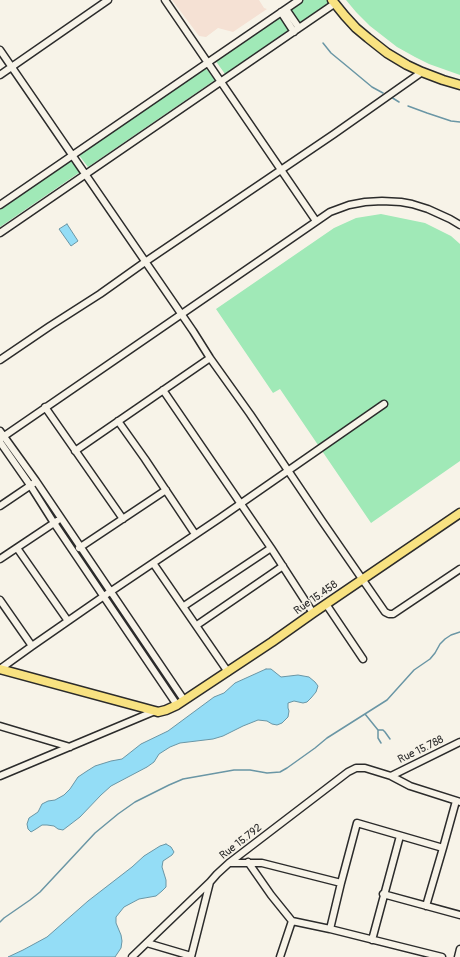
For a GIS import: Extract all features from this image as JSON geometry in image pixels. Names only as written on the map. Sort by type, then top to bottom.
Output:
[{"type":"main road","points":[[333,2],[350,22],[393,57],[422,72],[460,85]]},
{"type":"main road","name":"Rue 15.458","points":[[155,711],[161,712],[177,705],[228,672],[460,513]]},
{"type":"main road","points":[[0,669],[155,711]]},
{"type":"street","points":[[0,75],[108,0]]},
{"type":"street","points":[[165,0],[316,221]]},
{"type":"street","points":[[0,205],[299,0]]},
{"type":"street","points":[[0,233],[296,30],[333,2]]},
{"type":"street","points":[[284,10],[296,30]]},
{"type":"street","points":[[0,50],[385,612],[393,614],[460,569]]},
{"type":"street","points":[[0,360],[100,294],[422,72]]},
{"type":"street","points":[[184,700],[61,518],[33,483],[1,437],[330,212],[349,205],[365,202],[401,202],[420,206],[440,214],[460,225]]},
{"type":"street","points":[[75,451],[210,358]]},
{"type":"street","points":[[163,390],[272,548],[313,613]]},
{"type":"street","points":[[0,669],[384,404]]},
{"type":"street","points":[[45,407],[122,520]]},
{"type":"street","points":[[118,421],[195,534]]},
{"type":"street","points":[[0,506],[33,483]]},
{"type":"street","points":[[33,483],[54,522],[177,705]]},
{"type":"street","points":[[74,551],[166,490]]},
{"type":"street","points":[[0,559],[61,518]]},
{"type":"street","points":[[17,548],[68,621]]},
{"type":"street","points":[[184,606],[272,548]]},
{"type":"street","points":[[153,563],[228,672]]},
{"type":"street","points":[[196,625],[283,566]]},
{"type":"street","points":[[0,600],[32,646]]},
{"type":"street","points":[[326,604],[363,659]]},
{"type":"street","points":[[0,613],[6,609]]},
{"type":"street","points":[[0,776],[155,711]]},
{"type":"street","points":[[0,726],[70,747]]},
{"type":"street","name":"Rue 15.788","points":[[391,776],[460,742]]},
{"type":"street","points":[[451,747],[460,749]]},
{"type":"street","name":"Rue 15.792","points":[[191,956],[210,882],[229,863],[348,772],[356,768],[365,768],[391,776]]},
{"type":"street","points":[[391,776],[410,786],[458,802],[426,906]]},
{"type":"street","points":[[330,929],[357,823],[443,848]]},
{"type":"street","points":[[372,940],[383,894],[400,836]]},
{"type":"street","points":[[248,862],[271,895],[292,921],[442,957]]},
{"type":"street","points":[[229,863],[248,862],[269,864],[341,883]]},
{"type":"street","points":[[132,957],[210,882]]},
{"type":"street","points":[[383,894],[460,915]]},
{"type":"street","points":[[280,957],[292,921]]},
{"type":"street","points":[[147,943],[191,956]]},
{"type":"street","points":[[458,957],[460,949]]},
{"type":"shaded area","points":[[172,0],[259,0],[264,8],[267,9],[233,32],[218,28],[206,37],[199,36]]},
{"type":"green space","points":[[302,0],[327,0],[329,3],[299,23],[289,8]]},
{"type":"green space","points":[[346,0],[460,0],[460,75],[429,64],[397,47],[370,26]]},
{"type":"green space","points":[[281,15],[290,29],[225,74],[215,60]]},
{"type":"green space","points":[[205,67],[215,80],[88,167],[78,154]]},
{"type":"green space","points":[[71,158],[80,172],[0,227],[0,206]]},
{"type":"green space","points":[[381,214],[425,223],[451,236],[460,244],[460,461],[371,523],[280,389],[273,393],[216,309],[334,228],[356,218]]},
{"type":"water","points":[[67,224],[78,241],[71,246],[59,229]]},
{"type":"water","points":[[266,669],[271,669],[281,677],[298,675],[309,677],[318,686],[316,692],[307,702],[303,703],[294,701],[288,703],[288,717],[282,723],[277,725],[267,721],[258,720],[223,736],[213,739],[180,743],[170,747],[159,754],[154,762],[147,767],[111,786],[80,817],[63,830],[47,825],[42,825],[31,832],[28,829],[27,824],[29,818],[38,812],[42,804],[55,800],[64,795],[78,777],[95,766],[122,759],[141,744],[168,731],[214,697],[224,693],[235,683]]},
{"type":"water","points":[[166,844],[171,847],[174,852],[163,861],[162,867],[166,880],[166,887],[156,896],[139,899],[124,907],[116,917],[116,923],[122,941],[121,948],[115,957],[8,957],[47,937],[88,901],[144,856]]},
{"type":"waterway","points":[[323,43],[331,53],[372,87],[383,93]]},
{"type":"waterway","points":[[391,97],[399,102]]},
{"type":"waterway","points":[[408,106],[451,121],[460,122]]},
{"type":"waterway","points":[[0,922],[40,892],[95,833],[135,802],[183,779],[234,770],[250,770],[267,773],[280,772],[327,738],[387,700],[414,670],[430,659],[445,639],[460,632]]},
{"type":"waterway","points":[[365,714],[378,730],[383,730],[390,739]]},
{"type":"waterway","points":[[378,730],[378,738],[381,743]]}]
